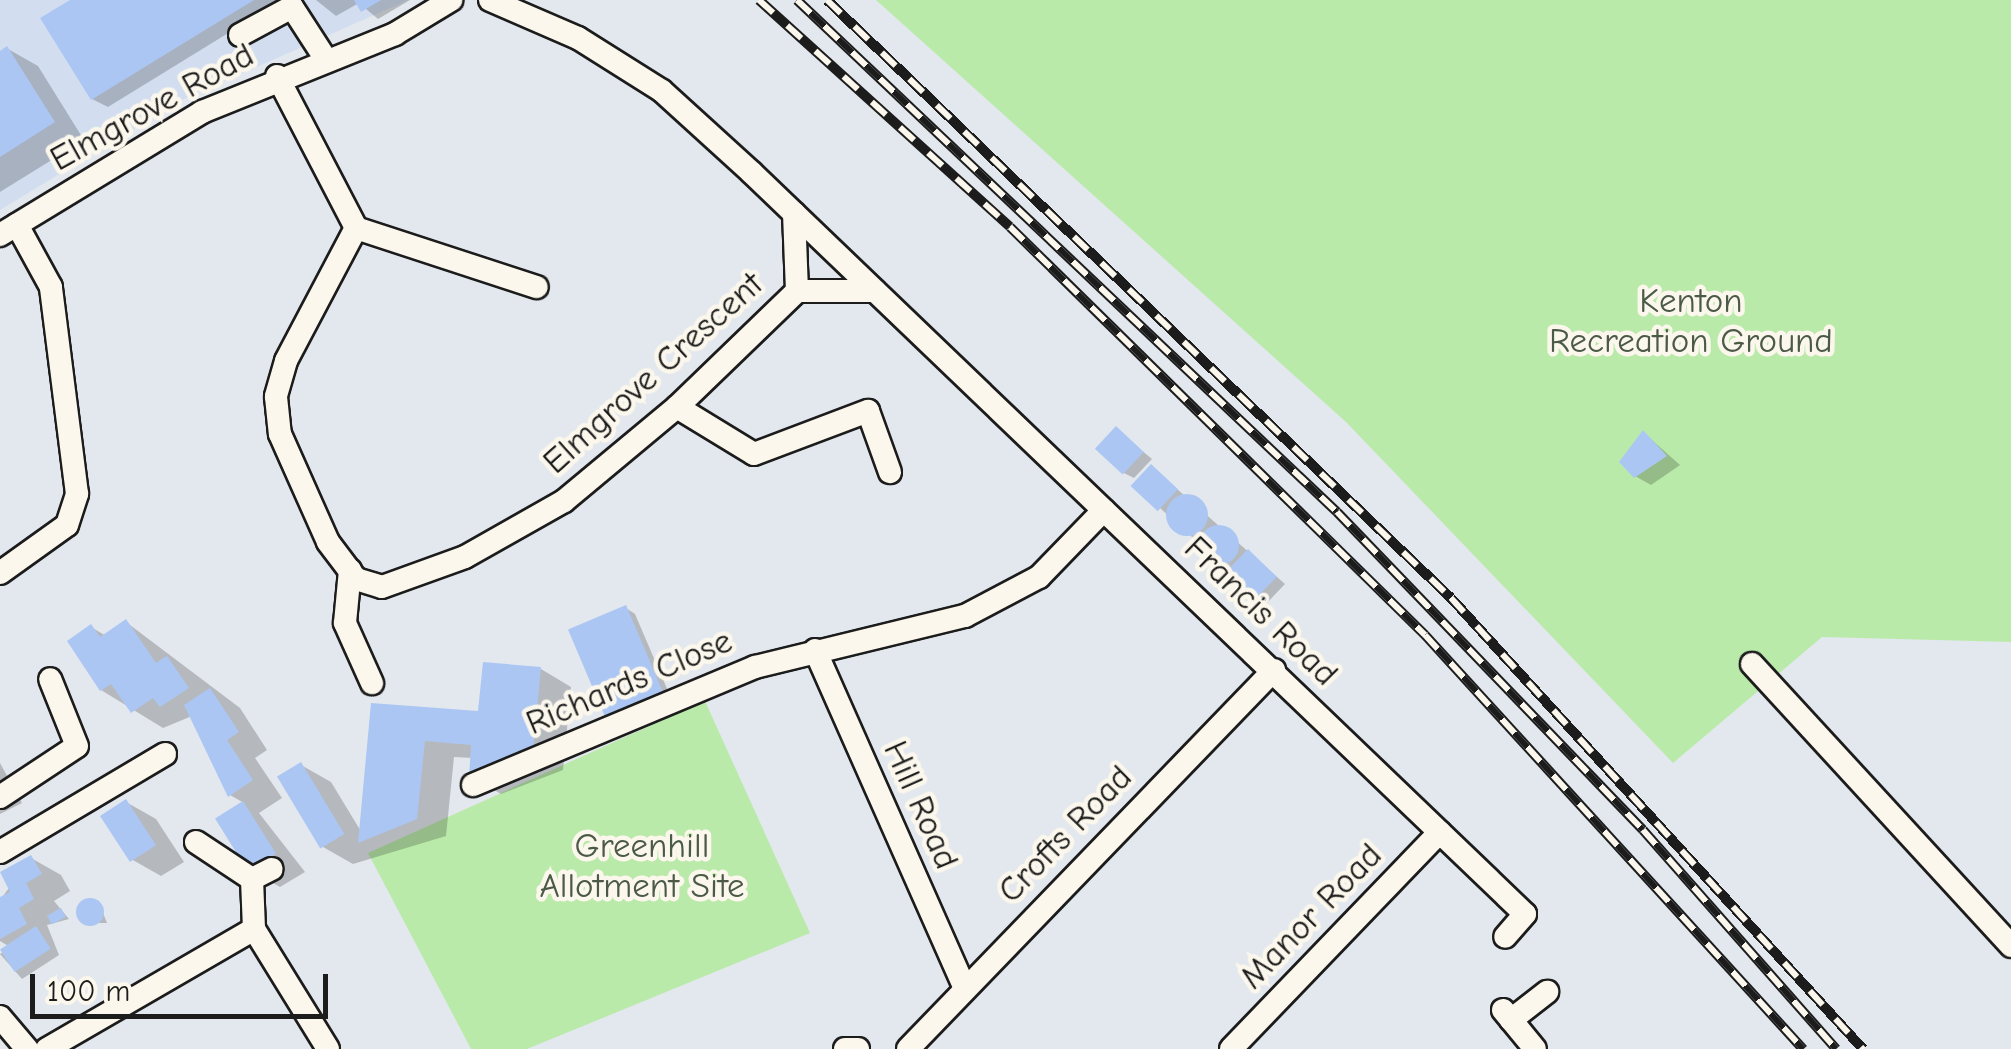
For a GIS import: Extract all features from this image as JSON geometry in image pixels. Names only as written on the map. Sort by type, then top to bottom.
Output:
[{"type":"street","name":"Elmgrove Road","points":[[8,230],[277,76],[327,61],[451,0]]},
{"type":"street","name":"Francis Road","points":[[490,0],[578,38],[662,92],[1274,670],[1525,914],[1506,937]]},
{"type":"street","points":[[240,35],[292,7],[327,61]]},
{"type":"street","points":[[277,76],[356,228],[537,287]]},
{"type":"street","name":"Elmgrove Crescent","points":[[794,214],[798,291]]},
{"type":"street","points":[[356,228],[276,397],[280,434],[350,570],[346,624],[372,682]]},
{"type":"street","points":[[0,573],[66,524],[77,494],[50,286],[8,230]]},
{"type":"street","name":"Elmgrove Crescent","points":[[350,570],[382,587],[465,557],[564,501],[677,406],[798,291],[875,291]]},
{"type":"street","points":[[677,406],[754,454],[868,411],[890,472]]},
{"type":"street","name":"Richards Close","points":[[473,785],[815,650],[996,601],[1039,577],[1104,510]]},
{"type":"street","name":"Hill Road","points":[[815,650],[964,987]]},
{"type":"street","points":[[1752,664],[1787,697],[2011,946]]},
{"type":"street","name":"Crofts Road","points":[[908,1049],[1274,670]]},
{"type":"street","points":[[0,797],[77,746],[50,679]]},
{"type":"street","points":[[0,852],[164,754]]},
{"type":"street","name":"Manor Road","points":[[1231,1049],[1440,832]]},
{"type":"street","points":[[196,842],[262,874],[254,929],[328,1049]]},
{"type":"street","points":[[47,1049],[254,929]]},
{"type":"street","points":[[1534,1049],[1508,1015],[1547,992]]},
{"type":"street","points":[[0,1017],[28,1049]]},
{"type":"street","points":[[845,1049],[858,1049]]},
{"type":"shaded area","points":[[0,0],[408,0],[182,100],[0,210]]},
{"type":"green space","name":"Kenton Recreation Ground","points":[[876,0],[2011,0],[2011,642],[1822,637],[1673,763],[1346,422]]},
{"type":"green space","name":"Greenhill Allotment Site","points":[[705,701],[810,933],[527,1049],[471,1049],[368,853]]},
{"type":"building","points":[[70,0],[254,0],[91,100],[40,18]]},
{"type":"building","points":[[354,0],[381,0],[361,12]]},
{"type":"building","points":[[7,46],[55,122],[0,157],[0,51]]},
{"type":"building","points":[[1116,426],[1144,452],[1123,475],[1095,449]]},
{"type":"building","points":[[1643,430],[1667,456],[1634,478],[1619,462]]},
{"type":"building","points":[[1151,464],[1178,489],[1158,511],[1131,486]]},
{"type":"building","points":[[1187,494],[1202,500],[1208,515],[1202,530],[1187,536],[1172,530],[1166,515],[1172,500]]},
{"type":"building","points":[[1219,525],[1233,531],[1239,545],[1233,559],[1219,565],[1205,559],[1199,545],[1205,531]]},
{"type":"building","points":[[1248,549],[1277,577],[1254,601],[1225,573]]},
{"type":"building","points":[[626,605],[666,700],[608,724],[568,630]]},
{"type":"building","points":[[126,619],[156,663],[167,656],[189,688],[160,707],[153,698],[131,713],[111,684],[100,691],[67,641],[91,624],[100,637]]},
{"type":"building","points":[[483,662],[541,667],[533,753],[469,778],[471,745],[425,741],[417,819],[358,843],[371,703],[478,711]]},
{"type":"building","points":[[210,688],[239,732],[227,740],[253,780],[228,797],[184,705]]},
{"type":"building","points":[[301,762],[344,834],[320,848],[277,776]]},
{"type":"building","points":[[126,799],[156,845],[130,862],[100,816]]},
{"type":"building","points":[[243,801],[276,854],[248,871],[215,818]]},
{"type":"building","points":[[31,855],[42,874],[26,883],[34,899],[19,908],[27,924],[0,939],[0,897],[10,892],[0,872]]},
{"type":"building","points":[[90,898],[100,902],[104,912],[100,922],[90,926],[80,922],[76,912],[80,902]]},
{"type":"building","points":[[61,908],[66,917],[52,925],[47,916]]},
{"type":"building","points":[[36,926],[51,949],[15,972],[0,949]]},
{"type":"railway","points":[[759,0],[1010,227],[1425,635],[1803,1049]]},
{"type":"railway","points":[[797,0],[1337,512],[1643,830],[1836,1049]]},
{"type":"railway","points":[[827,0],[1451,598],[1863,1049]]}]
